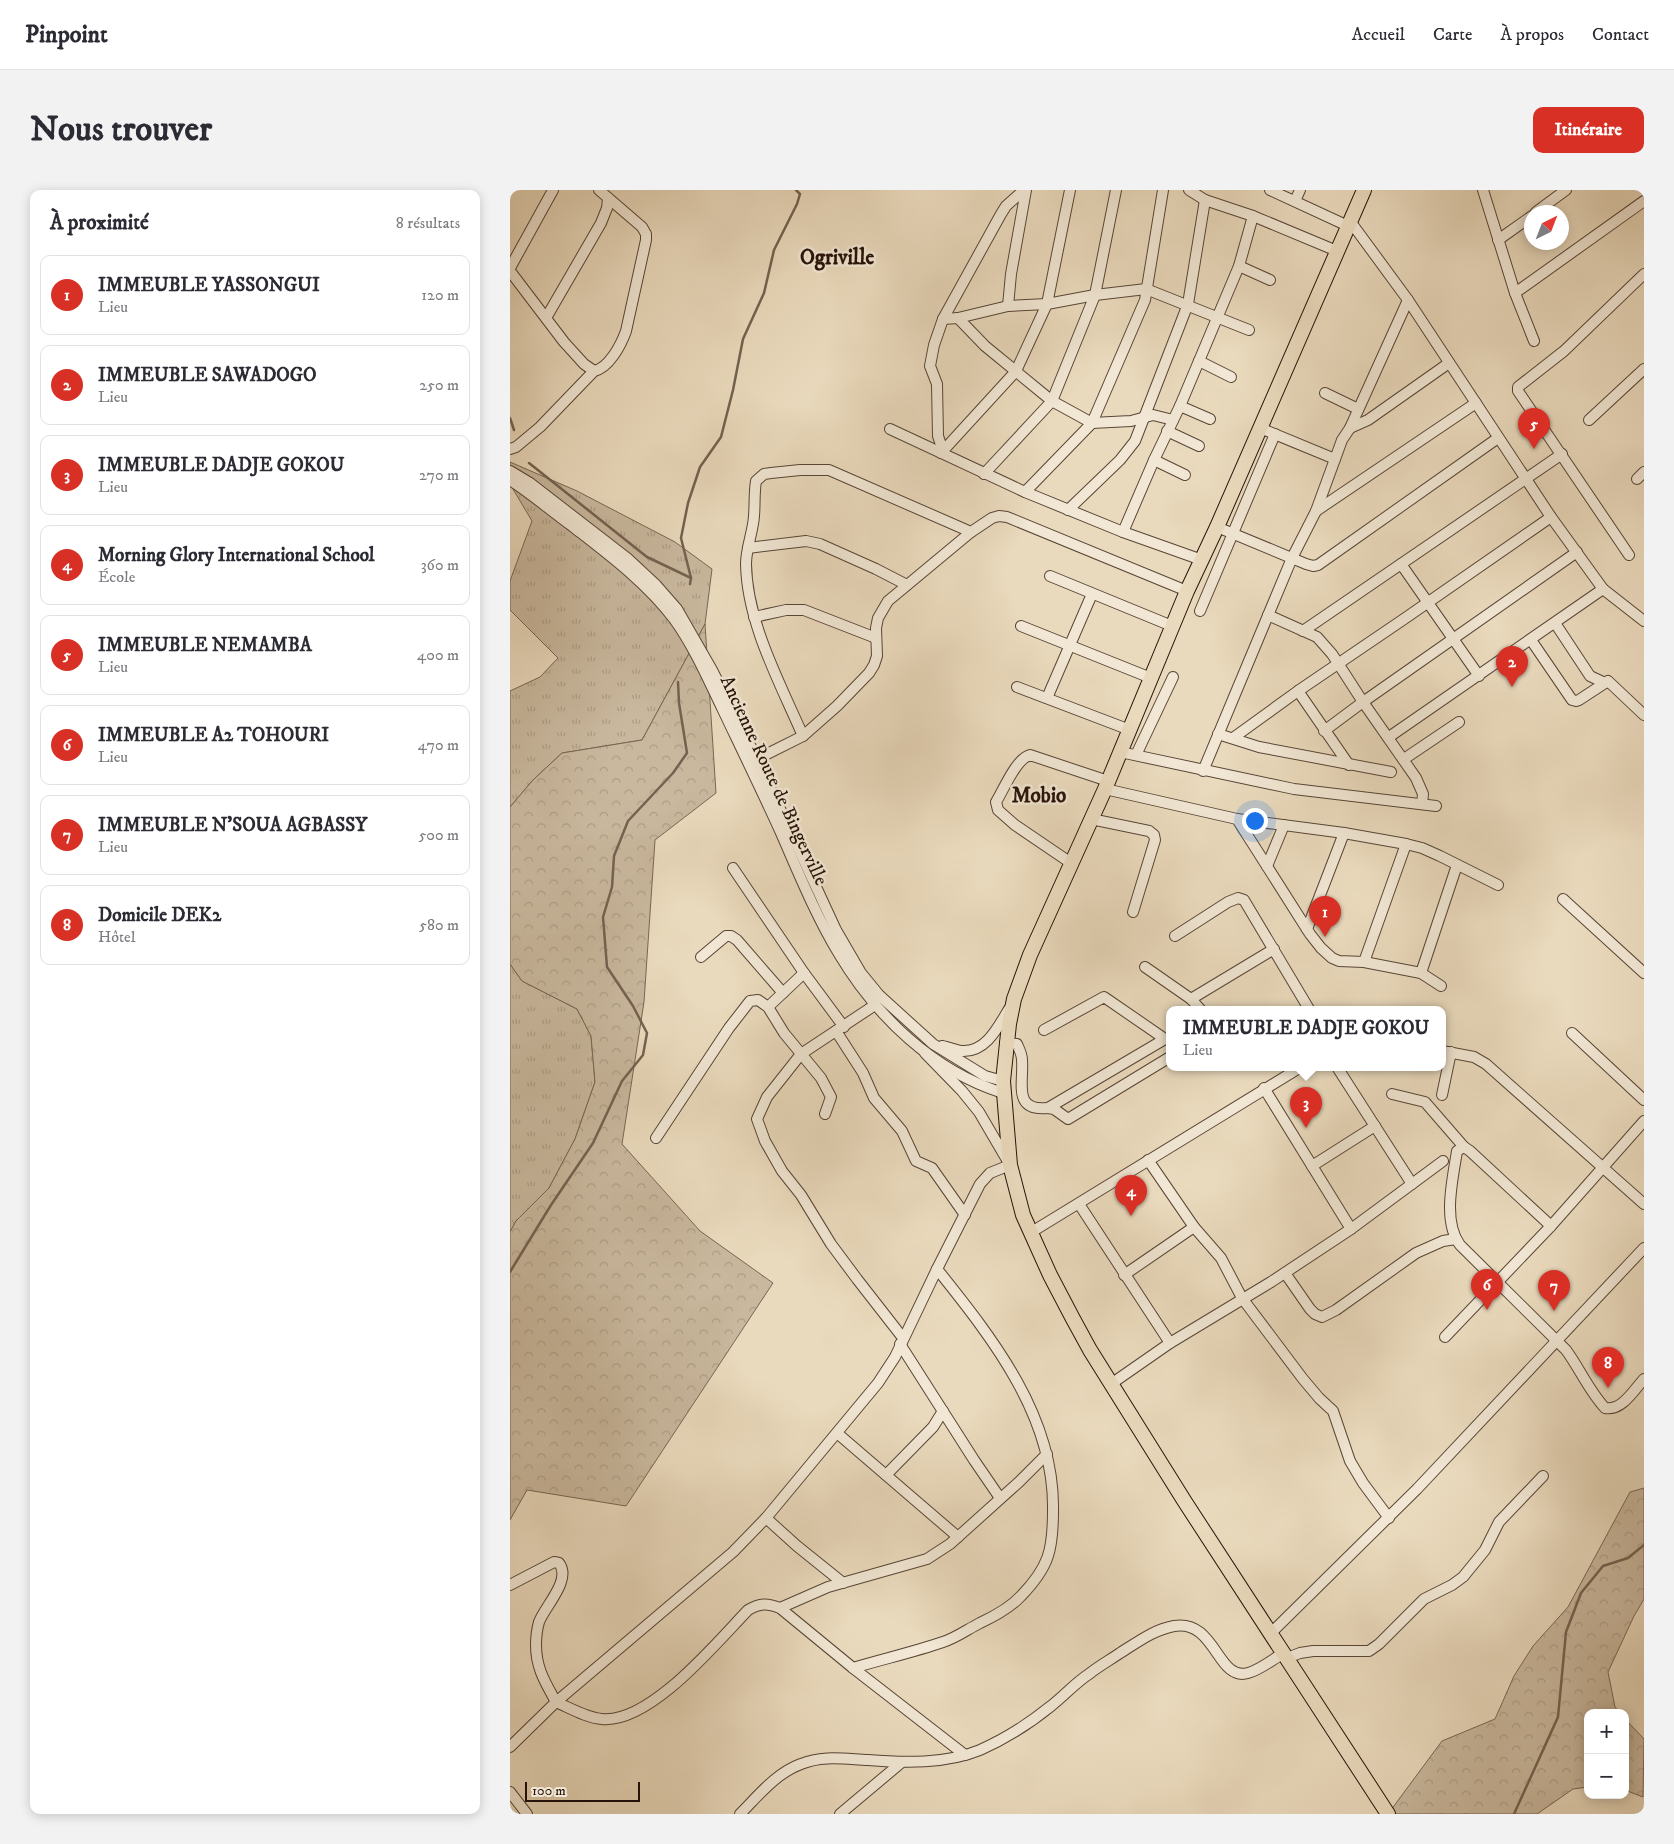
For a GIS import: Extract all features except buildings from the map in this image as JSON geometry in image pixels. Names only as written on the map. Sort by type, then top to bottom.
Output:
[{"type":"main road","points":[[1364,190],[1217,527],[1187,591],[1130,730],[1030,955],[1014,999],[1006,1044],[1003,1087],[1010,1165],[1030,1233],[1072,1317],[1111,1384],[1185,1502],[1388,1814]]},
{"type":"street","points":[[553,190],[510,269],[564,342],[594,372]]},
{"type":"street","points":[[510,449],[516,447],[535,432],[594,372],[610,359],[622,340],[646,240],[642,227],[599,190]]},
{"type":"street","points":[[1008,306],[1011,274],[1025,190]]},
{"type":"street","points":[[942,452],[938,436],[937,384],[930,366],[934,345],[943,319],[1001,214],[1010,202],[1025,190]]},
{"type":"street","points":[[942,452],[1016,371],[1047,304],[1070,190]]},
{"type":"street","points":[[984,474],[1052,401],[1095,295],[1116,190]]},
{"type":"street","points":[[1025,492],[1092,423],[1145,300],[1163,190]]},
{"type":"street","points":[[1188,190],[1205,200],[1253,216],[1337,251]]},
{"type":"street","points":[[1270,190],[1349,224],[1408,300],[1525,479],[1603,589],[1644,621]]},
{"type":"street","points":[[1295,201],[1300,190]]},
{"type":"street","points":[[1483,190],[1498,240],[1534,341]]},
{"type":"street","points":[[1546,205],[1566,190]]},
{"type":"street","points":[[546,318],[601,223],[607,208],[608,198]]},
{"type":"street","points":[[1068,510],[1128,451],[1135,440],[1188,304],[1205,200]]},
{"type":"street","points":[[1516,293],[1644,201]]},
{"type":"street","points":[[1123,532],[1180,406],[1239,266],[1253,216]]},
{"type":"street","points":[[1498,240],[1524,222]]},
{"type":"street","points":[[1239,266],[1270,280]]},
{"type":"street","points":[[1629,555],[1518,391],[1518,387],[1564,351],[1644,274]]},
{"type":"street","points":[[943,319],[958,318],[1008,306],[1047,304],[1095,295],[1146,289],[1188,304],[1249,330]]},
{"type":"street","points":[[1202,770],[1292,558],[1316,511],[1342,440],[1350,428],[1408,300]]},
{"type":"street","points":[[958,318],[985,346],[1052,401],[1092,423],[1119,423],[1143,419],[1153,415],[1173,420]]},
{"type":"street","points":[[1199,361],[1231,377]]},
{"type":"street","points":[[1350,428],[1368,420],[1449,363]]},
{"type":"street","points":[[1589,420],[1644,369]]},
{"type":"street","points":[[1325,393],[1358,409]]},
{"type":"street","points":[[1316,511],[1476,403]]},
{"type":"street","points":[[1180,406],[1210,419]]},
{"type":"street","points":[[1260,428],[1335,459]]},
{"type":"street","points":[[890,429],[1025,492],[1123,532],[1202,560]]},
{"type":"street","points":[[1168,431],[1199,446]]},
{"type":"street","points":[[1200,611],[1276,434]]},
{"type":"street","points":[[1217,527],[1313,566],[1318,565],[1498,438]]},
{"type":"street","points":[[1303,631],[1562,454]]},
{"type":"street","points":[[1154,460],[1185,475]]},
{"type":"street","points":[[803,736],[776,676],[754,617],[748,594],[746,562],[754,516],[756,482],[764,474],[800,470],[828,470],[839,473],[971,532]]},
{"type":"street","name":"Ancienne Route de Bingerville","points":[[510,472],[530,483],[627,558],[656,584],[676,609],[712,670],[820,918],[838,953],[875,1005],[925,1053],[985,1087],[1003,1087]]},
{"type":"street","name":"Ancienne Route de Bingerville","points":[[510,480],[622,565],[650,591],[674,620],[753,761],[848,952],[878,995],[933,1044],[1003,1087]]},
{"type":"street","name":"Ancienne Route de Bingerville","points":[[753,761],[803,736],[837,706],[874,666],[877,656],[876,628],[878,618],[888,601],[971,532],[992,518],[999,516],[1007,517],[1187,591]]},
{"type":"street","points":[[1233,738],[1298,691],[1551,517]]},
{"type":"street","points":[[748,548],[806,541],[820,544],[907,585]]},
{"type":"street","points":[[1324,731],[1577,552]]},
{"type":"street","points":[[1401,564],[1479,676]]},
{"type":"street","points":[[1050,576],[1172,626]]},
{"type":"street","points":[[1389,738],[1603,589]]},
{"type":"street","points":[[1047,698],[1092,594]]},
{"type":"street","points":[[754,617],[786,610],[804,610],[876,638]]},
{"type":"street","points":[[1268,615],[1317,637],[1332,654],[1337,665],[1421,786],[1423,794],[1422,804]]},
{"type":"street","points":[[1555,623],[1590,676],[1605,682],[1611,682],[1644,715]]},
{"type":"street","points":[[1021,626],[1151,678]]},
{"type":"street","points":[[1531,640],[1574,701],[1580,700],[1605,682]]},
{"type":"street","points":[[1136,755],[1173,677]]},
{"type":"street","points":[[1017,687],[1130,730]]},
{"type":"street","points":[[1298,691],[1349,765]]},
{"type":"street","points":[[1404,759],[1459,722]]},
{"type":"street","points":[[1218,734],[1259,747],[1391,772]]},
{"type":"street","points":[[1120,752],[1294,789],[1436,806]]},
{"type":"street","points":[[1071,863],[1016,825],[998,810],[996,802],[1024,757],[1030,755],[1106,785],[1237,819],[1344,832],[1422,848],[1498,885]]},
{"type":"street","points":[[1091,819],[1149,831],[1154,835],[1155,840],[1134,912]]},
{"type":"street","points":[[1237,819],[1307,929],[1320,948],[1332,958],[1346,962],[1364,962],[1421,972],[1441,986]]},
{"type":"street","points":[[1267,866],[1284,825]]},
{"type":"street","points":[[1307,929],[1344,832]]},
{"type":"street","points":[[1364,962],[1406,844]]},
{"type":"street","points":[[1421,972],[1457,865]]},
{"type":"street","points":[[732,868],[840,1029],[874,1098],[902,1131],[916,1161],[932,1168],[965,1215]]},
{"type":"street","points":[[1175,936],[1228,902],[1238,898],[1244,900],[1306,1006]]},
{"type":"street","points":[[1563,899],[1644,973]]},
{"type":"street","points":[[701,957],[726,936],[731,936],[737,940],[783,993]]},
{"type":"street","points":[[1191,999],[1274,949]]},
{"type":"street","points":[[1144,967],[1191,999],[1197,1006]]},
{"type":"street","points":[[768,1007],[804,973]]},
{"type":"street","points":[[1044,1030],[1104,997],[1166,1040]]},
{"type":"street","points":[[933,1044],[961,1051],[973,1050],[983,1045],[997,1030],[1014,999]]},
{"type":"street","points":[[656,1138],[729,1028],[750,1002],[758,1000],[768,1007],[784,1033],[821,1078],[831,1097],[825,1114]]},
{"type":"street","points":[[875,1005],[801,1054],[767,1097],[757,1119],[762,1134],[782,1172],[800,1195],[831,1244],[888,1320],[942,1411],[1000,1498]]},
{"type":"street","points":[[1572,1033],[1644,1100]]},
{"type":"street","points":[[1048,1108],[1166,1042]]},
{"type":"street","points":[[1006,1044],[1017,1044],[1021,1056],[1020,1085],[1022,1097],[1027,1104],[1037,1109],[1054,1109],[1068,1119],[1166,1059]]},
{"type":"street","points":[[1447,1051],[1474,1057],[1486,1064],[1644,1204]]},
{"type":"street","points":[[510,1747],[556,1702],[733,1552],[766,1518],[890,1367],[937,1268],[980,1184],[990,1173],[1010,1165],[979,1112],[962,1091],[925,1053]]},
{"type":"street","points":[[1030,1233],[1293,1071]]},
{"type":"street","points":[[1339,1071],[1412,1184]]},
{"type":"street","points":[[1442,1095],[1445,1071]]},
{"type":"street","points":[[1264,1088],[1351,1229]]},
{"type":"street","points":[[1392,1094],[1425,1102],[1464,1147],[1551,1226]]},
{"type":"street","points":[[1445,1337],[1551,1226],[1644,1120]]},
{"type":"street","points":[[1312,1166],[1375,1126]]},
{"type":"street","points":[[1464,1147],[1458,1151],[1449,1198],[1456,1239],[1460,1246],[1557,1340],[1580,1369],[1590,1389],[1604,1408],[1611,1409],[1620,1406],[1644,1379]]},
{"type":"street","points":[[1148,1160],[1194,1227],[1220,1258],[1242,1298],[1303,1379],[1333,1411],[1350,1460],[1363,1483],[1389,1518]]},
{"type":"street","points":[[1111,1384],[1170,1343],[1285,1273],[1351,1229],[1443,1161]]},
{"type":"street","points":[[1079,1204],[1170,1343]]},
{"type":"street","points":[[1124,1275],[1194,1227]]},
{"type":"street","points":[[1285,1273],[1310,1309],[1322,1317],[1336,1310],[1416,1253],[1443,1241],[1456,1239]]},
{"type":"street","points":[[1271,1633],[1389,1518],[1644,1248]]},
{"type":"street","points":[[853,1668],[945,1642],[1000,1612],[1020,1597],[1043,1570],[1050,1554],[1054,1501],[1052,1475],[1036,1420],[1010,1370],[978,1321],[937,1268]]},
{"type":"street","points":[[886,1474],[933,1427],[942,1411]]},
{"type":"street","points":[[837,1433],[958,1536]]},
{"type":"street","points":[[780,1608],[843,1583],[927,1559],[950,1544],[1047,1454]]},
{"type":"street","points":[[740,1814],[779,1776],[799,1764],[817,1758],[914,1762],[965,1755],[982,1749],[1020,1728],[1049,1708],[1088,1674],[1148,1635],[1166,1628],[1185,1626],[1200,1631],[1214,1647],[1223,1663],[1240,1674],[1246,1674],[1286,1656],[1313,1651],[1369,1651],[1379,1644],[1424,1599],[1452,1585],[1463,1577],[1485,1550],[1499,1522],[1543,1476]]},
{"type":"street","points":[[766,1518],[843,1583]]},
{"type":"street","points":[[510,1585],[554,1562],[559,1563],[563,1568],[563,1578],[540,1621],[536,1644],[537,1665],[556,1702],[590,1716],[602,1719],[618,1719],[638,1710],[680,1680],[748,1610],[759,1604],[770,1604],[780,1608],[853,1668],[965,1755]]},
{"type":"street","points":[[840,1814],[902,1762]]},
{"type":"street","points":[[510,1792],[527,1814]]},
{"type":"green space","points":[[510,462],[577,491],[675,542],[712,569],[705,624],[642,740],[562,753],[533,780],[510,807],[510,691],[540,677],[558,658],[510,610],[510,581],[532,521],[510,484]]},
{"type":"green space","points":[[705,624],[716,793],[655,840],[644,1002],[622,1144],[700,1231],[773,1283],[626,1506],[527,1490],[510,1520],[510,1232],[516,1221],[549,1188],[575,1139],[595,1082],[591,1036],[577,1009],[522,981],[510,964],[510,807],[533,780],[562,753],[642,740]]},
{"type":"green space","points":[[510,964],[522,981],[577,1009],[591,1036],[595,1082],[575,1139],[549,1188],[516,1221],[510,1232]]},
{"type":"green space","points":[[1644,1488],[1644,1599],[1608,1672],[1617,1709],[1584,1709],[1584,1788],[1573,1789],[1537,1814],[1388,1814],[1442,1741],[1495,1719],[1514,1676],[1533,1646],[1568,1607],[1630,1492]]},
{"type":"green space","points":[[1629,1723],[1644,1739],[1643,1797],[1629,1792]]},
{"type":"waterway","points":[[691,578],[681,538],[688,503],[700,467],[721,437],[743,339],[764,293],[774,250],[797,204],[800,194],[796,190]]},
{"type":"waterway","points":[[510,418],[514,430]]},
{"type":"waterway","points":[[529,463],[647,557],[691,578],[690,584]]},
{"type":"waterway","points":[[510,1272],[551,1205],[593,1143],[622,1081],[643,1055],[647,1033],[633,1006],[607,967],[603,917],[612,887],[614,856],[628,821],[673,773],[687,753],[679,703],[678,682]]},
{"type":"waterway","points":[[1514,1814],[1558,1717],[1566,1632],[1581,1593],[1603,1566],[1628,1558],[1644,1545]]},
{"type":"place","name":"IMMEUBLE NEMAMBA","points":[[1534,449]]},
{"type":"place","name":"IMMEUBLE SAWADOGO","points":[[1512,687]]},
{"type":"place","name":"IMMEUBLE YASSONGUI","points":[[1325,937]]},
{"type":"place","name":"IMMEUBLE DADJE GOKOU","points":[[1306,1128]]},
{"type":"place","name":"Morning Glory International School","points":[[1131,1216]]},
{"type":"place","name":"IMMEUBLE A2 TOHOURI","points":[[1487,1310]]},
{"type":"place","name":"IMMEUBLE N'SOUA AGBASSY","points":[[1554,1311]]},
{"type":"place","name":"Domicile DEK2","points":[[1608,1388]]},
{"type":"district","name":"Ogriville","points":[[837,257]]},
{"type":"district","name":"Mobio","points":[[1039,795]]}]
